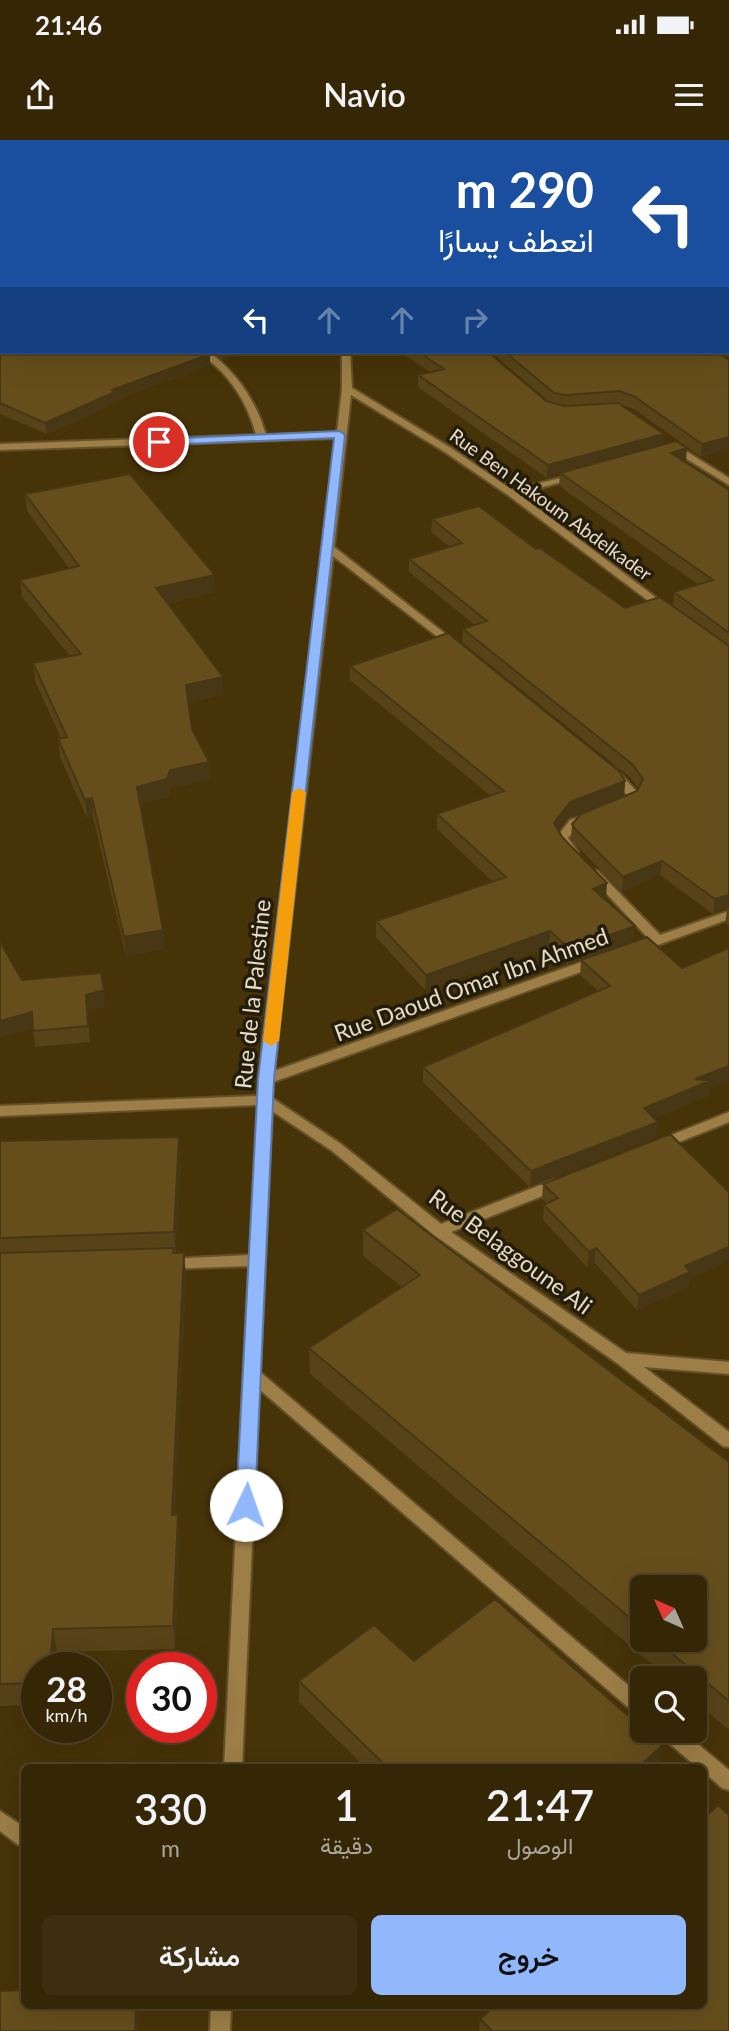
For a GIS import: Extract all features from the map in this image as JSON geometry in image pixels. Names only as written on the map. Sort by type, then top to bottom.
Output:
[{"type":"street","points":[[207,354],[227,368],[258,420],[262,439]]},
{"type":"street","name":"Rue de la Palestine","points":[[233,1764],[266,1079],[347,389],[347,354]]},
{"type":"street","name":"Rue Ben Hakoum Abdelkader","points":[[347,389],[448,450],[511,493],[675,615]]},
{"type":"street","points":[[0,447],[340,435]]},
{"type":"street","points":[[665,446],[676,448],[729,482]]},
{"type":"street","points":[[511,493],[587,472]]},
{"type":"street","points":[[327,547],[470,657]]},
{"type":"street","points":[[604,766],[633,795],[631,800],[605,813],[574,823],[562,838],[657,940]]},
{"type":"street","name":"Rue Daoud Omar Ibn Ahmed","points":[[266,1079],[729,915]]},
{"type":"street","points":[[0,1111],[265,1100]]},
{"type":"street","name":"Rue Belaggoune Ali","points":[[265,1100],[336,1147],[439,1231],[623,1359],[729,1441]]},
{"type":"street","points":[[639,1153],[729,1117]]},
{"type":"street","points":[[439,1231],[577,1177]]},
{"type":"street","points":[[150,1264],[256,1260]]},
{"type":"street","points":[[623,1359],[729,1368]]},
{"type":"street","points":[[252,1374],[630,1698]]},
{"type":"street","points":[[681,1743],[702,1764]]},
{"type":"street","points":[[707,1769],[729,1782]]},
{"type":"street","points":[[0,1820],[21,1836]]},
{"type":"street","points":[[220,2031],[221,2009]]},
{"type":"building","points":[[0,354],[210,354],[112,390],[115,392],[45,423],[0,403]]},
{"type":"building","points":[[421,354],[490,354],[546,401],[565,406],[618,403],[664,434],[548,465],[418,375],[444,369]]},
{"type":"building","points":[[507,354],[719,354],[729,360],[729,437],[702,444],[635,397],[620,391],[565,395],[554,393]]},
{"type":"building","points":[[676,441],[687,448],[671,453],[729,490],[729,633],[674,592],[713,580],[560,473]]},
{"type":"building","points":[[130,474],[215,575],[156,588],[223,677],[186,685],[192,729],[209,762],[170,770],[167,779],[137,787],[163,930],[124,937],[92,798],[85,800],[58,739],[67,737],[33,663],[81,654],[20,580],[79,566],[25,494]]},
{"type":"building","points":[[479,506],[536,549],[540,548],[625,608],[660,597],[729,646],[729,895],[715,899],[662,861],[623,877],[575,829],[572,824],[581,814],[637,791],[643,779],[632,764],[463,629],[487,621],[409,559],[462,543],[432,519]]},
{"type":"building","points":[[448,633],[620,772],[625,781],[570,802],[554,823],[562,837],[607,883],[593,889],[635,926],[570,949],[550,931],[426,975],[376,921],[506,877],[437,814],[504,791],[350,666]]},
{"type":"building","points":[[647,937],[682,968],[729,948],[729,1066],[695,1079],[710,1081],[644,1108],[658,1122],[531,1171],[423,1067],[610,986],[581,960]]},
{"type":"building","points":[[0,942],[22,980],[101,973],[104,990],[86,995],[88,1026],[33,1031],[32,1012],[0,1021]]},
{"type":"building","points":[[670,1134],[729,1192],[729,1247],[685,1266],[690,1272],[639,1295],[596,1248],[589,1252],[544,1205],[558,1198],[543,1184]]},
{"type":"building","points":[[179,1137],[174,1232],[0,1238],[0,1141]]},
{"type":"building","points":[[397,1209],[729,1462],[729,1701],[707,1683],[707,1666],[687,1666],[670,1652],[707,1652],[707,1575],[630,1575],[630,1618],[309,1348],[420,1275],[363,1230]]},
{"type":"building","points":[[174,1248],[173,1253],[184,1253],[172,1515],[178,1515],[173,1626],[53,1629],[51,1652],[21,1652],[21,1683],[0,1684],[0,1253]]},
{"type":"building","points":[[495,1599],[630,1717],[630,1743],[659,1743],[662,1746],[642,1764],[384,1764],[299,1681],[374,1625],[414,1661]]},
{"type":"building","points":[[718,1805],[729,1815],[729,2031],[492,2031],[480,2019],[492,2009],[707,2009],[707,1815]]},
{"type":"building","points":[[21,1990],[21,2009],[136,2009],[135,2031],[0,2031],[0,1991]]},
{"type":"slow traffic","points":[[271,1041],[299,792]]},
{"type":"route","points":[[159,442],[340,435],[266,1079],[246,1505]]}]
